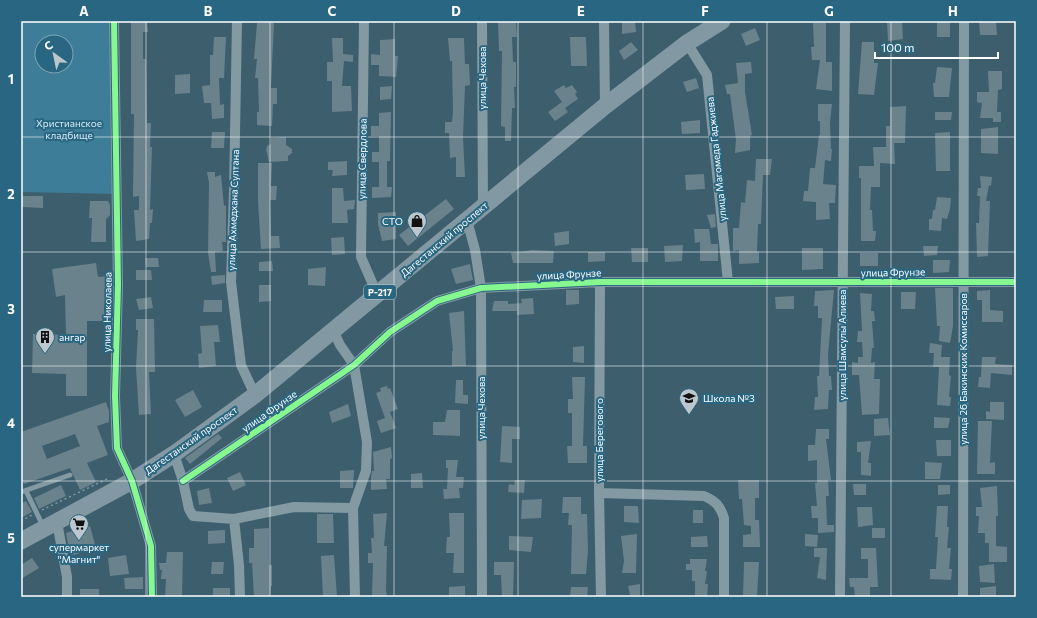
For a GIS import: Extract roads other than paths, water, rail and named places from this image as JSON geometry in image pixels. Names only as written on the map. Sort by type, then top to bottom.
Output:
[{"type":"highway","name":"Дагестанский проспект","points":[[21,541],[51,525],[129,475],[174,454],[255,395],[605,106],[686,43],[722,21]]},
{"type":"street","name":"улица Николаева","points":[[114,21],[118,285],[115,396],[116,448],[129,475],[151,546],[152,597]]},
{"type":"street","name":"улица Ахмедхана Султана","points":[[237,21],[231,282],[241,366],[255,395]]},
{"type":"street","name":"улица Свердлова","points":[[364,21],[361,257],[377,294]]},
{"type":"street","name":"улица Чехова","points":[[482,21],[483,207]]},
{"type":"street","points":[[604,21],[605,106]]},
{"type":"street","name":"улица Шамсулы Алиева","points":[[840,597],[845,21]]},
{"type":"street","name":"улица 26 Бакинских Комиссаров","points":[[963,597],[964,21]]},
{"type":"street","name":"улица Магомеда Гаджиева","points":[[686,43],[707,75],[728,282]]},
{"type":"street","name":"улица Чехова","points":[[467,220],[475,250],[481,288],[482,597]]},
{"type":"street","name":"улица Фрунзе","points":[[183,481],[354,365],[390,332],[436,301],[481,288],[600,282],[1016,282]]},
{"type":"street","name":"улица Берегового","points":[[600,282],[599,493],[601,597]]},
{"type":"street","points":[[333,330],[340,345],[354,365],[367,442],[366,471],[353,508],[355,597]]},
{"type":"street","points":[[174,454],[183,481],[189,509],[193,516],[234,519],[294,507],[353,508]]},
{"type":"street","points":[[599,493],[704,496],[714,500],[720,508],[724,518],[724,597]]},
{"type":"street","points":[[234,519],[239,565],[240,597]]},
{"type":"street","points":[[51,525],[67,577],[67,597]]},
{"type":"lane","points":[[51,525],[37,513],[24,492],[70,475]]},
{"type":"place","name":"СТО","points":[[417,238]]},
{"type":"place","name":"ангар","points":[[45,354]]},
{"type":"place","name":"Школа №3","points":[[689,415]]},
{"type":"place","name":"супермаркет \"Магнит\"","points":[[79,541]]},
{"type":"park label","name":"Христианское кладбище","points":[[69,128]]}]
